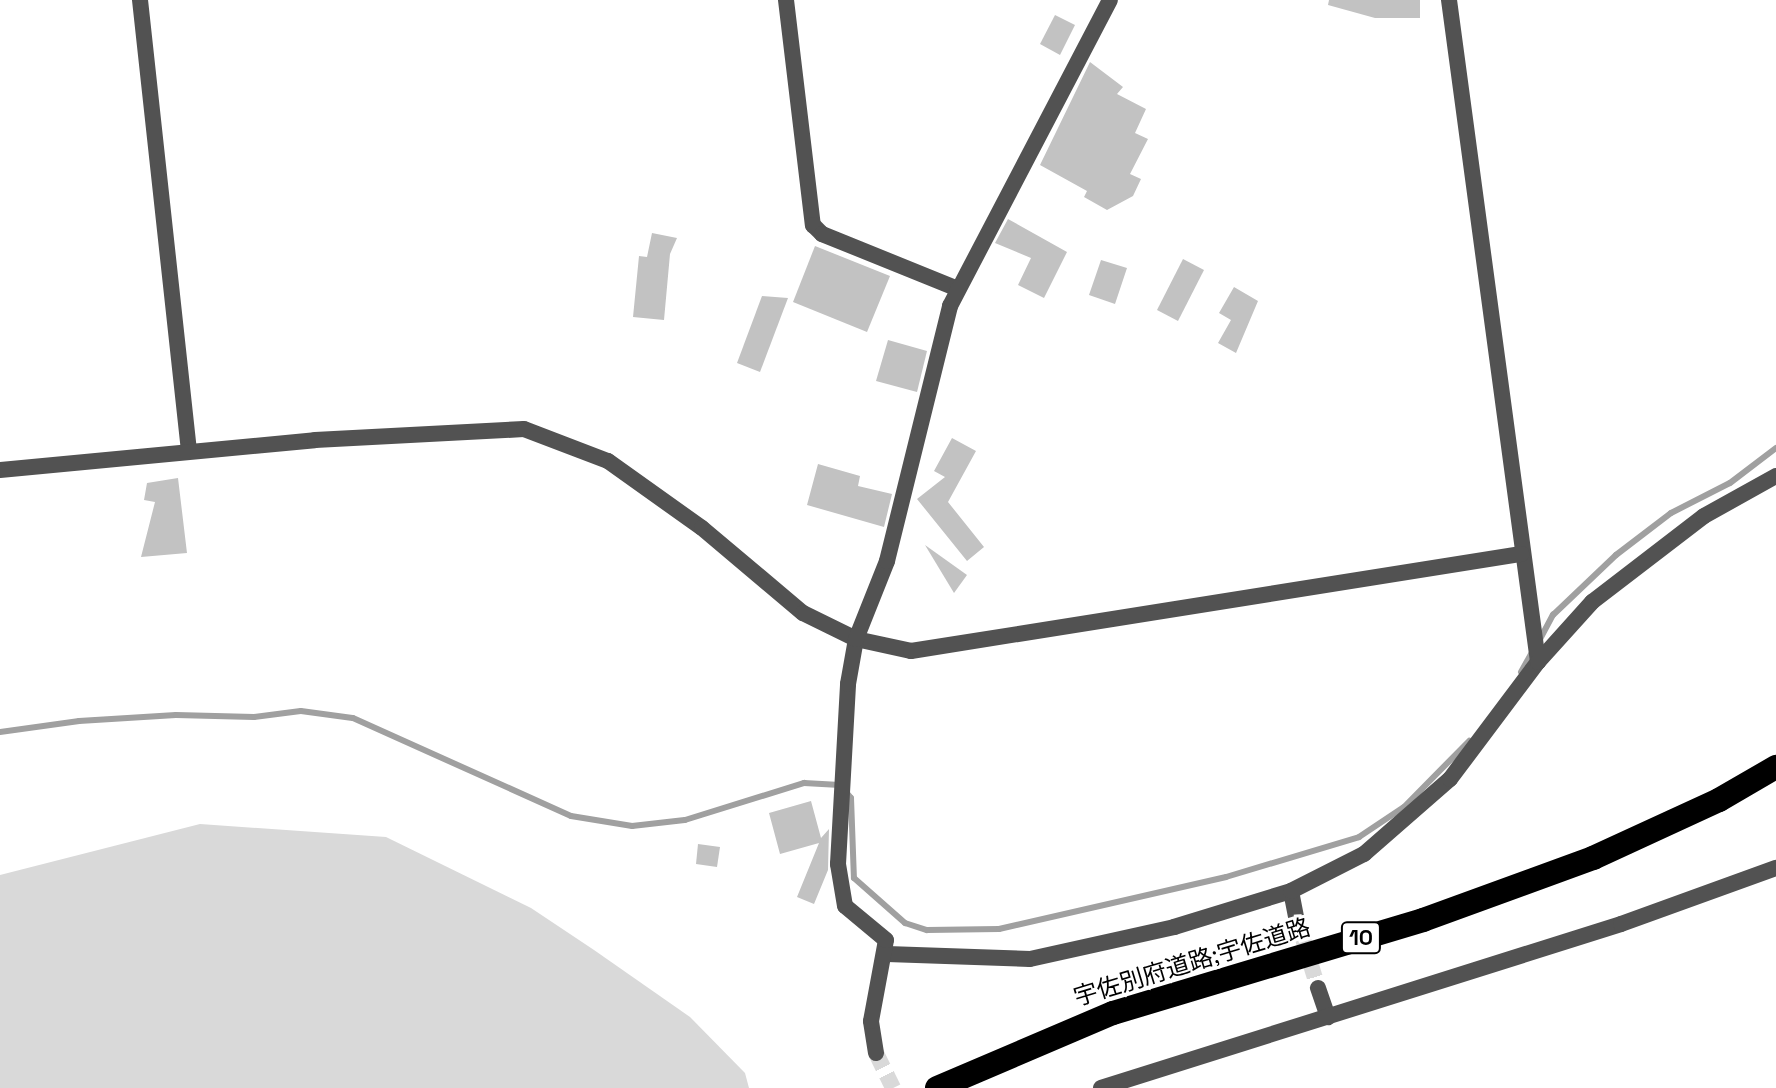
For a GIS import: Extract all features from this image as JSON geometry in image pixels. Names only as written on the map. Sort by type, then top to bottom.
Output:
[{"type":"highway","name":"宇佐別府道路;宇佐道路","points":[[937,1088],[1113,1013],[1423,920],[1593,858],[1719,800],[1776,767]]},
{"type":"street","points":[[140,0],[189,450]]},
{"type":"street","points":[[786,0],[813,225],[822,234],[958,289]]},
{"type":"street","points":[[876,1053],[871,1021],[887,954],[878,929],[845,906],[839,889],[843,757],[856,639],[887,561],[941,330],[958,289],[1110,0]]},
{"type":"street","points":[[1449,0],[1521,554],[1538,662]]},
{"type":"street","points":[[0,470],[189,450],[524,429],[608,461],[702,528],[778,596],[856,639],[886,648],[933,649],[1521,554]]},
{"type":"street","points":[[887,954],[1030,959],[1174,927],[1291,891],[1364,854],[1425,805],[1474,750],[1538,662],[1592,602],[1704,516],[1776,476]]},
{"type":"street","points":[[1101,1088],[1328,1017],[1776,868]]},
{"type":"street","points":[[1291,891],[1296,916]]},
{"type":"street","points":[[1318,988],[1328,1017]]},
{"type":"shaded area","points":[[200,824],[386,837],[531,908],[594,950],[690,1017],[745,1073],[749,1088],[0,1088],[0,875]]},
{"type":"building","points":[[1329,0],[1420,0],[1420,18],[1375,18],[1328,5]]},
{"type":"building","points":[[1055,15],[1075,25],[1060,55],[1040,44]]},
{"type":"building","points":[[1090,62],[1123,87],[1117,94],[1146,109],[1135,133],[1148,139],[1130,174],[1141,179],[1133,196],[1107,210],[1084,197],[1087,191],[1040,165]]},
{"type":"building","points":[[1008,219],[1067,252],[1044,298],[1018,285],[1031,258],[995,243]]},
{"type":"building","points":[[652,233],[677,238],[670,254],[664,320],[633,317],[639,256],[647,257]]},
{"type":"building","points":[[815,246],[890,276],[867,332],[793,302]]},
{"type":"building","points":[[1183,259],[1204,270],[1178,321],[1157,310]]},
{"type":"building","points":[[1101,260],[1127,268],[1115,304],[1089,295]]},
{"type":"building","points":[[1234,287],[1258,301],[1236,353],[1218,343],[1231,320],[1219,313]]},
{"type":"building","points":[[762,296],[788,298],[760,372],[737,363]]},
{"type":"building","points":[[888,340],[927,351],[917,392],[876,381]]},
{"type":"building","points":[[952,438],[976,451],[948,502],[984,547],[967,561],[917,499],[945,477],[934,471]]},
{"type":"building","points":[[818,464],[860,476],[858,486],[892,494],[884,527],[807,505]]},
{"type":"building","points":[[178,478],[187,553],[141,557],[155,502],[144,500],[147,483]]},
{"type":"building","points":[[925,545],[967,575],[954,593]]},
{"type":"building","points":[[811,801],[821,838],[829,829],[828,870],[814,904],[797,897],[819,843],[780,854],[769,813]]},
{"type":"building","points":[[698,844],[720,847],[717,867],[696,864]]},
{"type":"waterway","points":[[1539,641],[1553,615],[1616,555],[1671,513],[1730,483],[1776,448]]},
{"type":"waterway","points":[[1521,672],[1533,650]]},
{"type":"waterway","points":[[0,732],[79,721],[176,715],[254,717],[301,711],[353,718],[571,816],[632,826],[685,820],[804,783],[840,785],[851,798],[854,878],[905,923],[927,930],[999,929],[1226,877],[1359,837],[1404,807],[1469,741]]},
{"type":"tunnel","points":[[1296,916],[1318,988]]},
{"type":"tunnel","points":[[876,1053],[893,1088]]}]
